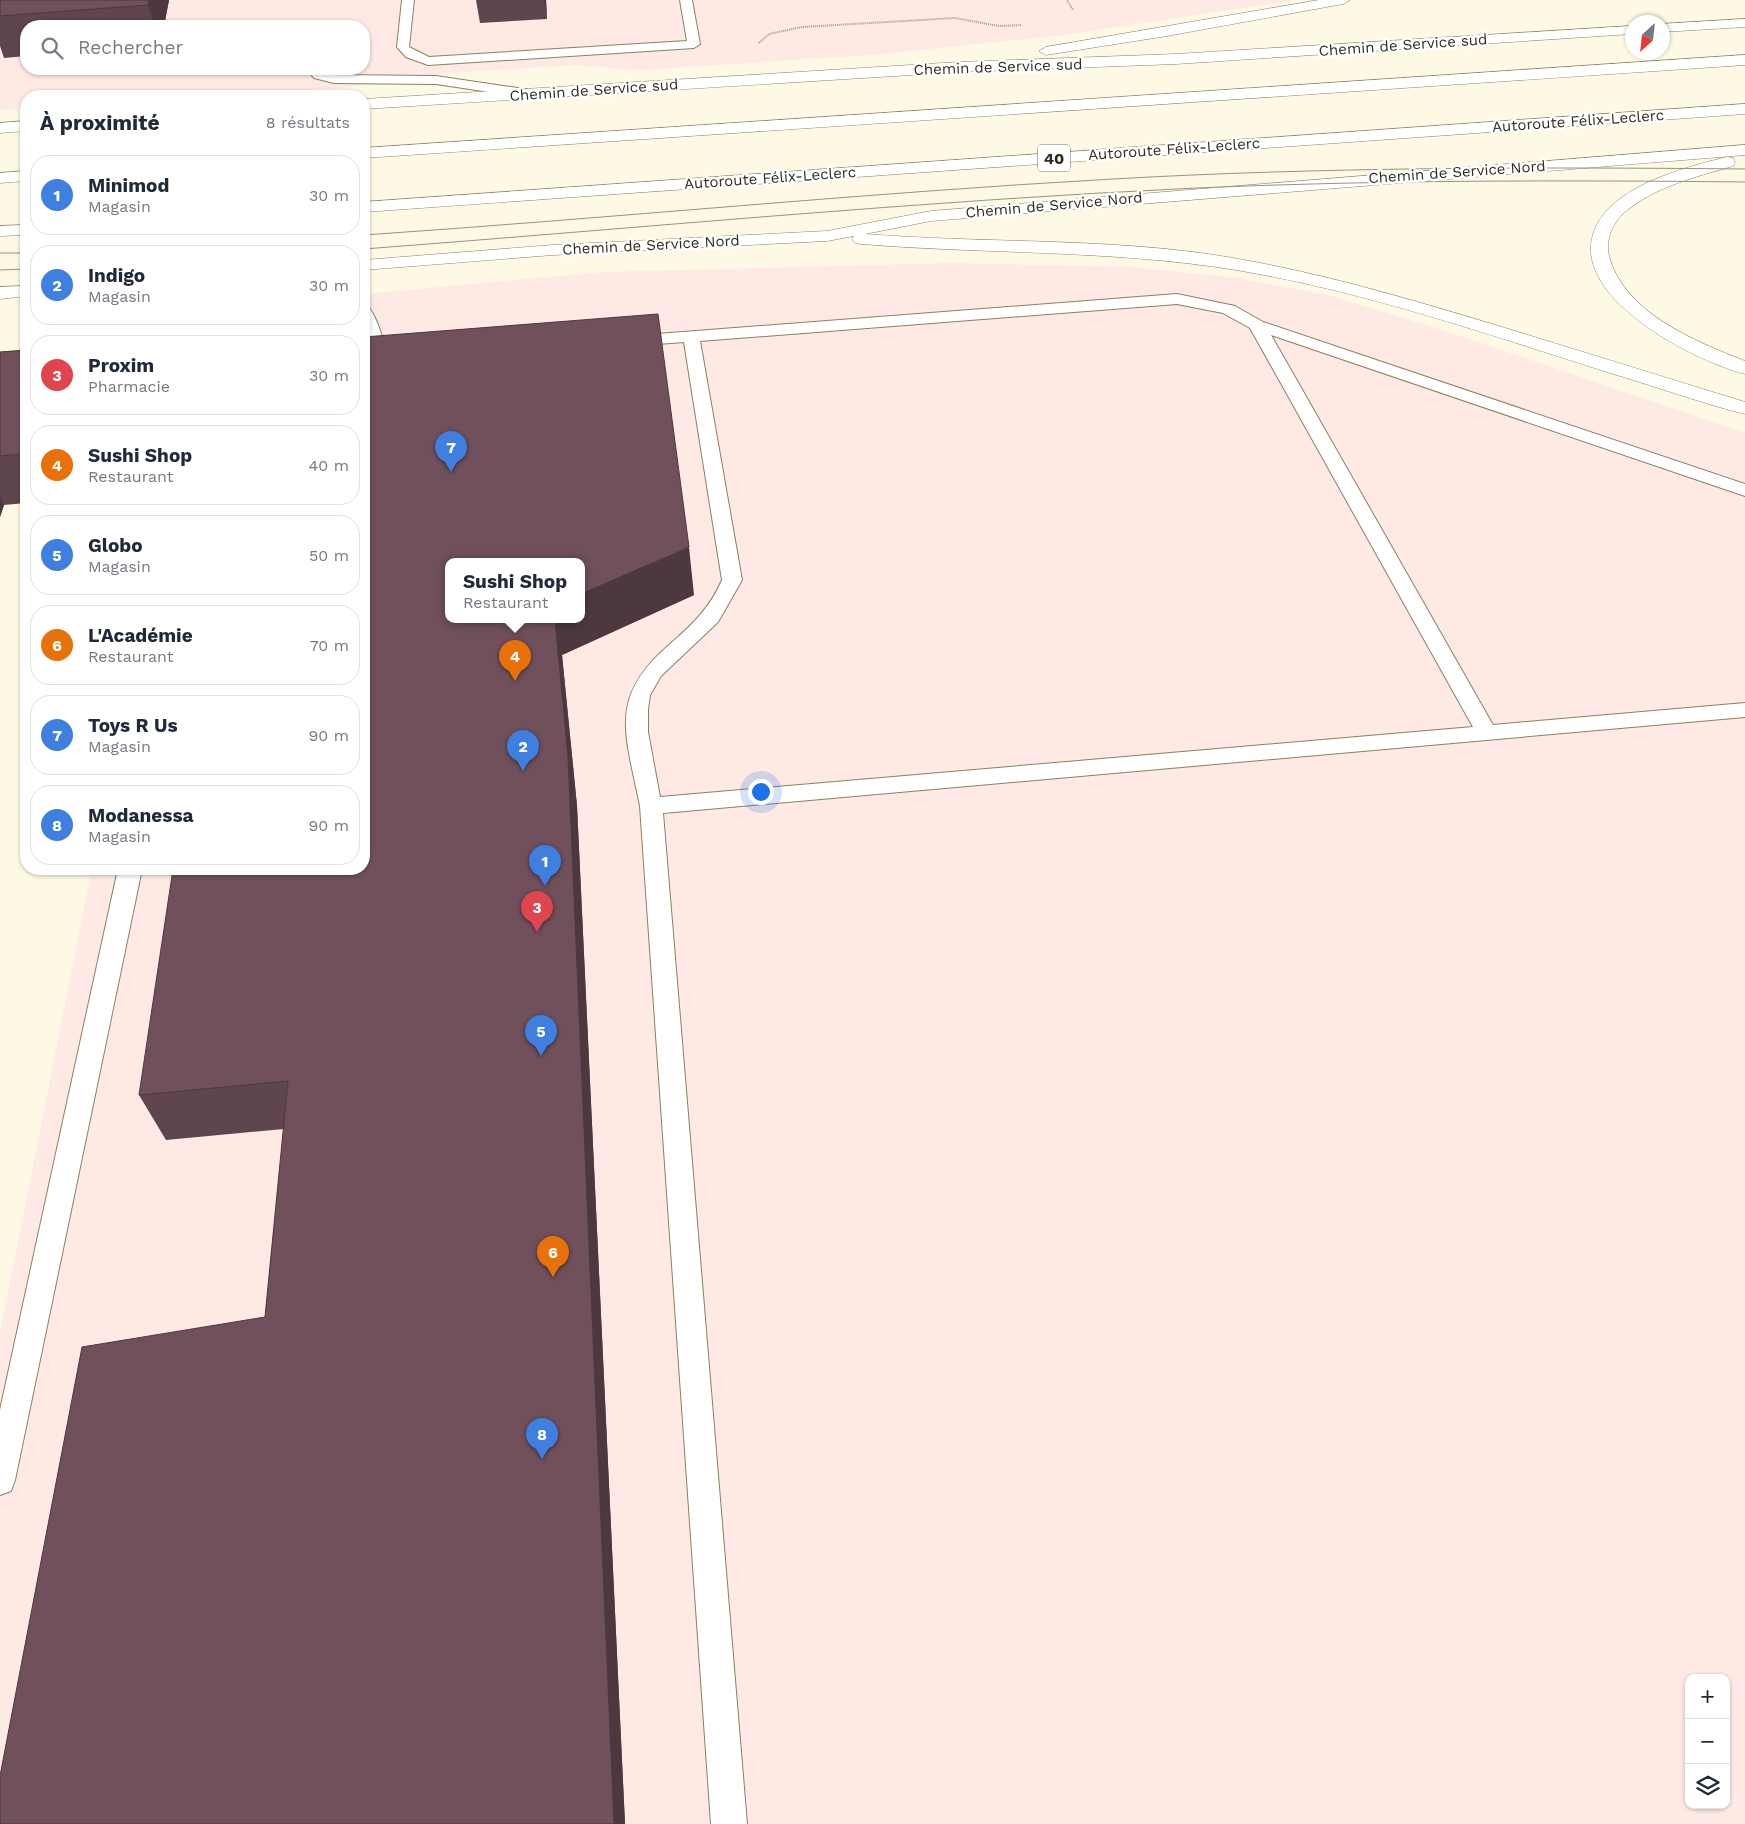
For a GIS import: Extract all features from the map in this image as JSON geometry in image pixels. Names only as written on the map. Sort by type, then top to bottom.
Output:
[{"type":"main road","points":[[960,67],[1343,0]]},
{"type":"main road","points":[[1670,28],[1745,23]]},
{"type":"main road","name":"Chemin de Service sud","points":[[370,104],[960,67],[1176,59],[1625,30]]},
{"type":"main road","points":[[370,153],[1745,60]]},
{"type":"main road","name":"Autoroute Félix-Leclerc","points":[[370,206],[1745,109]]},
{"type":"main road","points":[[0,128],[20,126]]},
{"type":"main road","name":"Chemin de Service Nord","points":[[370,265],[553,250],[827,236],[931,216],[1745,150]]},
{"type":"main road","points":[[1745,156],[1672,180],[1635,198],[1618,209],[1604,226],[1599,241],[1600,259],[1609,281],[1626,301],[1652,322],[1686,342],[1745,368]]},
{"type":"main road","points":[[0,178],[20,176]]},
{"type":"main road","points":[[0,232],[20,230]]},
{"type":"main road","points":[[827,236],[940,245],[1131,252],[1181,256],[1262,268],[1389,298],[1745,408]]},
{"type":"main road","points":[[0,293],[20,291]]},
{"type":"lane","points":[[408,0],[403,46],[406,52],[428,61],[694,44],[686,0]]},
{"type":"lane","points":[[427,80],[428,61]]},
{"type":"lane","points":[[319,75],[334,79],[427,80],[531,94]]},
{"type":"lane","points":[[612,342],[1177,299],[1216,305],[1243,315],[1257,325],[1745,490]]},
{"type":"lane","points":[[370,324],[376,342],[370,359],[395,357]]},
{"type":"lane","points":[[1257,325],[1488,733]]},
{"type":"lane","points":[[691,336],[732,580],[723,601],[707,621],[661,664],[642,688],[637,709],[640,745],[651,806],[729,1824]]},
{"type":"lane","points":[[651,806],[1745,710]]},
{"type":"lane","points":[[0,1480],[129,875]]},
{"type":"path","points":[[757,45],[769,34],[796,27],[955,18],[999,26],[1028,25]]},
{"type":"shaded area","points":[[0,0],[1293,0],[1065,35],[871,55],[638,70],[574,65],[449,73],[339,88],[308,90],[20,90],[20,108],[0,110]]},
{"type":"shaded area","points":[[954,263],[1131,267],[1230,277],[1328,295],[1445,331],[1745,433],[1745,1824],[0,1824],[0,1332],[91,875],[370,875],[370,293],[604,272]]},
{"type":"building","points":[[0,0],[149,0],[148,5],[0,16]]},
{"type":"building","points":[[658,314],[689,547],[585,592],[585,558],[445,558],[445,623],[555,623],[568,757],[614,1824],[0,1824],[0,1776],[82,1347],[265,1317],[288,1081],[139,1095],[172,875],[370,875],[370,337]]},
{"type":"building","points":[[20,350],[20,454],[0,456],[0,352]]},
{"type":"tram line","points":[[370,235],[926,191],[1192,175],[1429,169],[1745,169]]},
{"type":"tram line","points":[[370,249],[884,207],[1092,193],[1333,183],[1470,181],[1745,182]]},
{"type":"tram line","points":[[0,253],[20,253]]},
{"type":"tram line","points":[[0,270],[20,269]]},
{"type":"place","name":"Toys R Us","points":[[451,472]]},
{"type":"place","name":"Sushi Shop","points":[[515,681]]},
{"type":"place","name":"Indigo","points":[[523,771]]},
{"type":"place","name":"Minimod","points":[[545,886]]},
{"type":"place","name":"Proxim","points":[[537,932]]},
{"type":"place","name":"Globo","points":[[541,1056]]},
{"type":"place","name":"L'Académie","points":[[553,1277]]},
{"type":"place","name":"Modanessa","points":[[542,1459]]}]
